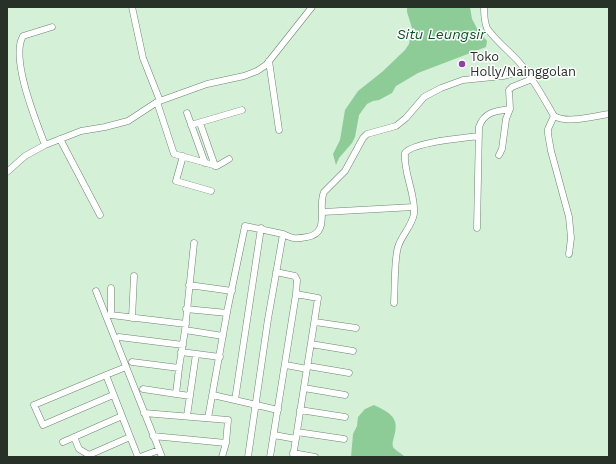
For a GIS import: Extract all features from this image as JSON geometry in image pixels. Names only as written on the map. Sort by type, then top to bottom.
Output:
[{"type":"street","points":[[132,7],[143,58],[174,154],[215,166],[229,159]]},
{"type":"street","points":[[7,172],[25,156],[45,145],[81,131],[105,127],[128,120],[158,101],[207,84],[244,76],[257,71],[266,65],[312,7]]},
{"type":"street","points":[[484,7],[485,20],[491,34],[507,49],[532,79],[554,116],[559,119],[568,120],[609,114]]},
{"type":"street","points":[[45,145],[25,84],[19,51],[20,41],[23,36],[52,27]]},
{"type":"street","points":[[269,61],[278,130]]},
{"type":"street","points":[[208,418],[227,313],[246,226],[261,228],[283,234],[294,239],[317,234],[321,225],[323,212],[322,196],[324,192],[345,171],[363,138],[367,134],[396,126],[406,118],[424,97],[441,88],[463,80],[503,76],[525,70]]},
{"type":"street","points":[[499,155],[502,149],[506,119],[510,109],[509,90],[512,87],[532,79]]},
{"type":"street","points":[[477,228],[479,127],[484,116],[491,112],[510,109]]},
{"type":"street","points":[[191,126],[242,110]]},
{"type":"street","points":[[187,112],[205,163]]},
{"type":"street","points":[[554,116],[548,129],[548,134],[551,151],[569,217],[571,230],[569,254]]},
{"type":"street","points":[[200,123],[215,166]]},
{"type":"street","points":[[394,303],[398,247],[412,220],[414,207],[407,174],[405,153],[414,147],[479,136]]},
{"type":"street","points":[[60,139],[100,215]]},
{"type":"street","points":[[183,156],[176,181],[211,191]]},
{"type":"street","points":[[323,212],[414,207]]},
{"type":"street","points":[[235,400],[261,228]]},
{"type":"street","points":[[248,457],[283,234]]},
{"type":"street","points":[[176,394],[181,352],[186,327],[186,309],[194,243]]},
{"type":"street","points":[[270,457],[286,365],[297,280],[296,277],[276,272]]},
{"type":"street","points":[[132,318],[134,276]]},
{"type":"street","points":[[189,285],[232,291]]},
{"type":"street","points":[[111,288],[111,315],[186,327],[223,336]]},
{"type":"street","points":[[96,291],[162,457]]},
{"type":"street","points":[[296,294],[318,298],[293,455],[315,457]]},
{"type":"street","points":[[186,309],[227,313]]},
{"type":"street","points":[[315,322],[356,328]]},
{"type":"street","points":[[119,337],[183,345]]},
{"type":"street","points":[[311,344],[353,351]]},
{"type":"street","points":[[181,352],[220,357]]},
{"type":"street","points":[[187,416],[196,354]]},
{"type":"street","points":[[132,362],[179,368]]},
{"type":"street","points":[[286,365],[349,374]]},
{"type":"street","points":[[113,395],[43,425],[34,404],[126,367]]},
{"type":"street","points":[[106,376],[130,437],[140,457]]},
{"type":"street","points":[[304,388],[345,395]]},
{"type":"street","points":[[142,389],[190,396]]},
{"type":"street","points":[[213,394],[278,410]]},
{"type":"street","points":[[300,410],[345,417]]},
{"type":"street","points":[[144,413],[228,420],[226,443],[222,457]]},
{"type":"street","points":[[63,442],[122,416]]},
{"type":"street","points":[[297,432],[344,440]]},
{"type":"street","points":[[274,435],[296,439]]},
{"type":"street","points":[[153,436],[226,443]]},
{"type":"street","points":[[74,437],[79,449],[89,455],[130,437]]},
{"type":"street","points":[[140,457],[159,450]]},
{"type":"street","points":[[140,457],[151,457]]},
{"type":"water","name":"Situ Leungsir","points":[[407,7],[470,7],[472,19],[479,32],[487,41],[486,47],[418,73],[396,86],[392,93],[367,104],[359,115],[355,137],[352,143],[339,158],[336,165],[333,154],[340,140],[345,110],[358,91],[382,72],[405,50],[409,44],[412,28]]},
{"type":"water","points":[[374,405],[389,413],[395,420],[396,430],[393,447],[405,457],[351,457],[353,434],[357,426],[358,417],[365,409]]},
{"type":"place","name":"Toko Holly/Nainggolan","points":[[462,64]]}]
